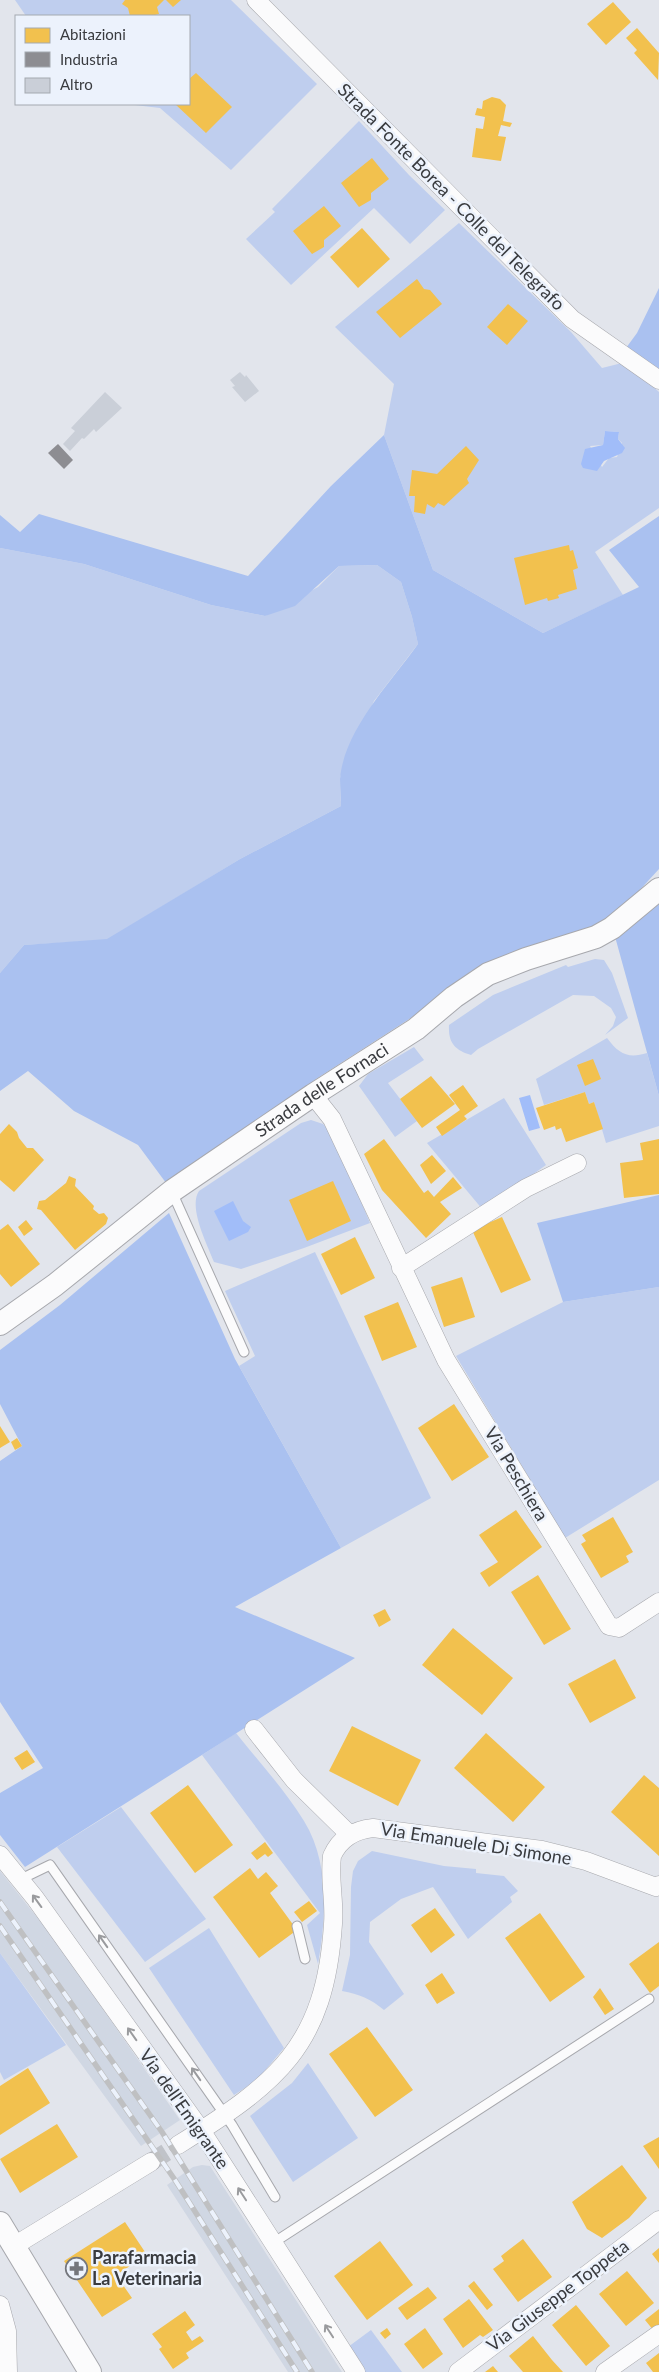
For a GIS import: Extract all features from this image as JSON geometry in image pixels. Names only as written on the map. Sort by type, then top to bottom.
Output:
[{"type":"street","name":"Strada Fonte Borea - Colle del Telegrafo","points":[[256,0],[572,319],[658,379]]},
{"type":"street","name":"Strada delle Fornaci","points":[[0,1324],[55,1285],[172,1191],[416,1029],[454,997],[488,974],[526,959],[596,937],[612,928],[659,889]]},
{"type":"street","name":"Via Peschiera","points":[[313,1096],[332,1119],[446,1360],[609,1626],[620,1628],[659,1602]]},
{"type":"street","points":[[401,1268],[526,1188],[577,1162]]},
{"type":"street","points":[[178,2145],[224,2114],[280,2070],[307,2033],[320,2003],[329,1968],[334,1922],[332,1856],[336,1848],[350,1834],[294,1780],[254,1729]]},
{"type":"street","name":"Via Emanuele Di Simone","points":[[350,1834],[359,1830],[373,1828],[542,1850],[586,1861],[656,1887],[659,1885]]},
{"type":"street","name":"Via dell'Emigrante","points":[[0,1855],[21,1880],[201,2130],[356,2372]]},
{"type":"street","points":[[14,2246],[151,2162]]},
{"type":"street","name":"Via Giuseppe Toppeta","points":[[458,2372],[659,2220]]},
{"type":"street","points":[[0,2223],[90,2372]]},
{"type":"street","points":[[0,2306],[7,2331],[8,2372]]},
{"type":"street","points":[[605,2372],[659,2334]]},
{"type":"lane","points":[[172,1191],[244,1352]]},
{"type":"lane","points":[[21,1880],[50,1865],[224,2114],[275,2196]]},
{"type":"lane","points":[[297,1926],[305,1959]]},
{"type":"lane","points":[[273,2244],[649,1999]]},
{"type":"shaded area","points":[[15,0],[231,0],[317,84],[231,170],[160,108],[134,105],[190,105],[190,15],[25,15]]},
{"type":"shaded area","points":[[359,121],[409,175],[445,210],[410,244],[374,208],[291,285],[246,239],[275,212],[272,209]]},
{"type":"shaded area","points":[[459,223],[571,332],[602,368],[626,362],[659,392],[659,508],[595,552],[623,595],[543,633],[433,570],[384,435],[394,384],[335,327]],"holes":[[[605,431],[619,432],[618,439],[622,443],[617,457],[609,458],[602,467],[590,446],[603,445]]]},
{"type":"shaded area","points":[[659,288],[659,376],[626,348],[637,333]]},
{"type":"shaded area","points":[[605,431],[619,432],[618,439],[625,448],[622,453],[604,461],[597,471],[583,468],[581,464],[585,449],[603,445]]},
{"type":"shaded area","points":[[384,435],[433,570],[543,633],[639,587],[609,550],[659,516],[659,869],[626,905],[597,927],[471,971],[445,996],[316,1079],[172,1191],[138,1145],[74,1111],[28,1071],[0,1091],[0,973],[24,945],[107,939],[240,859],[341,806],[340,779],[343,761],[350,743],[370,707],[418,644],[412,617],[401,582],[377,565],[339,566],[295,606],[265,616],[211,605],[84,564],[0,548],[0,515],[20,532],[39,514],[248,576],[331,486]]},
{"type":"shaded area","points":[[0,548],[84,564],[211,605],[265,616],[318,587],[339,566],[377,565],[401,582],[418,644],[374,701],[340,777],[341,806],[240,859],[107,940],[24,945],[0,973]]},
{"type":"shaded area","points":[[659,899],[659,1096],[614,933]]},
{"type":"shaded area","points":[[595,959],[604,960],[612,973],[628,1018],[605,1035],[613,1026],[616,1017],[611,1008],[594,996],[573,995],[478,1049],[471,1055],[461,1051],[451,1041],[449,1025],[493,995],[566,965],[568,967]]},
{"type":"shaded area","points":[[607,1038],[624,1054],[640,1055],[647,1053],[659,1096],[659,1126],[606,1143],[594,1102],[589,1104],[585,1092],[544,1105],[536,1079]]},
{"type":"shaded area","points":[[414,1047],[424,1060],[388,1083],[417,1121],[395,1137],[359,1086],[368,1074]]},
{"type":"shaded area","points":[[530,1095],[540,1128],[529,1131],[519,1098]]},
{"type":"shaded area","points":[[504,1098],[546,1165],[483,1210],[427,1143]]},
{"type":"shaded area","points":[[311,1120],[323,1124],[332,1132],[370,1223],[241,1269],[214,1262],[197,1216],[196,1198],[199,1191],[301,1123]]},
{"type":"shaded area","points":[[659,1195],[659,1287],[563,1302],[537,1223]]},
{"type":"shaded area","points":[[233,1201],[243,1221],[251,1227],[248,1232],[229,1241],[214,1211]]},
{"type":"shaded area","points":[[169,1213],[235,1359],[341,1548],[235,1607],[355,1658],[25,1867],[0,1835],[0,1793],[43,1768],[0,1702],[0,1461],[22,1446],[0,1404],[0,1350],[60,1305]]},
{"type":"shaded area","points":[[315,1252],[431,1498],[341,1548],[239,1366],[255,1356],[225,1291]]},
{"type":"shaded area","points":[[659,1287],[659,1480],[565,1538],[456,1356],[563,1302]]},
{"type":"shaded area","points":[[236,1733],[289,1798],[312,1837],[322,1873],[324,1891],[323,1928],[318,1964],[307,1925],[320,1913],[202,1755]]},
{"type":"shaded area","points":[[121,1807],[206,1919],[145,1962],[57,1847]]},
{"type":"shaded area","points":[[372,1851],[444,1866],[476,1869],[476,1873],[504,1876],[518,1891],[510,1897],[512,1902],[468,1939],[433,1887],[401,1899],[370,1922],[369,1942],[404,1994],[384,2010],[364,1998],[342,1991],[350,1955],[353,1871],[358,1861]]},
{"type":"shaded area","points":[[0,1871],[52,1936],[180,2120],[141,2146],[0,1953]]},
{"type":"shaded area","points":[[209,1928],[284,2048],[257,2080],[234,2095],[149,1968]]},
{"type":"shaded area","points":[[0,1953],[66,2045],[4,2080],[0,2072]]},
{"type":"shaded area","points":[[308,2063],[358,2138],[293,2182],[250,2116],[292,2083]]},
{"type":"shaded area","points":[[210,2166],[342,2372],[288,2372],[167,2185],[193,2167]]},
{"type":"shaded area","points":[[371,2330],[402,2372],[364,2372],[348,2347]]},
{"type":"building: Abitazioni","points":[[125,0],[164,0],[157,7],[159,14],[155,15],[130,15],[128,8],[122,4]]},
{"type":"building: Abitazioni","points":[[166,0],[181,0],[173,7]]},
{"type":"building: Abitazioni","points":[[613,2],[631,22],[606,45],[587,24]]},
{"type":"building: Abitazioni","points":[[637,28],[659,53],[658,80],[634,53],[637,50],[626,38]]},
{"type":"building: Abitazioni","points":[[196,73],[232,107],[206,133],[176,105],[190,105],[190,78]]},
{"type":"building: Abitazioni","points":[[492,97],[500,99],[506,105],[503,121],[512,123],[510,127],[501,125],[498,136],[506,137],[501,161],[472,157],[476,128],[483,129],[485,117],[475,115],[477,108],[482,109],[483,101]]},
{"type":"building: Abitazioni","points":[[372,158],[389,179],[371,193],[371,200],[359,207],[341,183]]},
{"type":"building: Abitazioni","points":[[324,206],[341,226],[324,240],[324,247],[312,254],[293,231]]},
{"type":"building: Abitazioni","points":[[362,228],[390,259],[358,288],[330,257]]},
{"type":"building: Abitazioni","points":[[417,279],[424,289],[430,290],[442,304],[400,338],[376,312]]},
{"type":"building: Abitazioni","points":[[508,304],[528,321],[507,345],[487,327]]},
{"type":"building: Abitazioni","points":[[466,446],[479,460],[467,479],[469,483],[444,506],[438,503],[434,508],[427,504],[425,514],[414,512],[415,496],[409,496],[412,470],[437,474]]},
{"type":"building: Abitazioni","points":[[569,545],[570,551],[573,550],[578,568],[573,570],[577,589],[558,595],[559,598],[548,601],[547,598],[525,605],[514,558]]},
{"type":"building: Abitazioni","points":[[593,1059],[601,1079],[585,1086],[577,1065]]},
{"type":"building: Abitazioni","points":[[431,1076],[455,1104],[422,1128],[400,1099]]},
{"type":"building: Abitazioni","points":[[463,1085],[478,1106],[464,1116],[467,1119],[442,1136],[436,1127],[460,1110],[449,1095]]},
{"type":"building: Abitazioni","points":[[585,1092],[589,1104],[594,1102],[603,1129],[566,1142],[561,1128],[556,1130],[555,1126],[544,1130],[536,1108]]},
{"type":"building: Abitazioni","points":[[9,1124],[17,1132],[27,1148],[33,1148],[44,1160],[14,1192],[0,1180],[0,1134]]},
{"type":"building: Abitazioni","points":[[384,1139],[424,1193],[428,1190],[434,1197],[453,1177],[462,1188],[440,1202],[451,1214],[426,1238],[382,1190],[364,1154]]},
{"type":"building: Abitazioni","points":[[659,1139],[659,1194],[624,1198],[620,1163],[643,1160],[640,1143]]},
{"type":"building: Abitazioni","points":[[432,1155],[446,1171],[431,1184],[420,1165]]},
{"type":"building: Abitazioni","points":[[69,1176],[76,1179],[75,1186],[94,1206],[93,1209],[99,1214],[104,1213],[108,1218],[106,1224],[75,1250],[41,1210],[37,1209],[39,1201],[45,1200],[66,1183]]},
{"type":"building: Abitazioni","points":[[333,1181],[351,1221],[307,1241],[289,1200]]},
{"type":"building: Abitazioni","points":[[502,1217],[531,1280],[501,1293],[472,1230]]},
{"type":"building: Abitazioni","points":[[26,1220],[33,1229],[24,1236],[18,1227]]},
{"type":"building: Abitazioni","points":[[8,1224],[40,1264],[11,1287],[0,1274],[0,1230]]},
{"type":"building: Abitazioni","points":[[355,1237],[375,1278],[341,1295],[321,1254]]},
{"type":"building: Abitazioni","points":[[462,1277],[475,1317],[444,1327],[431,1287]]},
{"type":"building: Abitazioni","points":[[398,1302],[417,1347],[382,1361],[364,1316]]},
{"type":"building: Abitazioni","points":[[454,1404],[489,1457],[452,1481],[418,1428]]},
{"type":"building: Abitazioni","points":[[0,1426],[10,1442],[0,1448]]},
{"type":"building: Abitazioni","points":[[17,1438],[22,1446],[15,1450],[11,1442]]},
{"type":"building: Abitazioni","points":[[516,1510],[542,1547],[489,1587],[480,1573],[498,1562],[479,1535]]},
{"type":"building: Abitazioni","points":[[613,1517],[633,1552],[626,1556],[629,1562],[601,1578],[581,1544],[586,1541],[582,1535]]},
{"type":"building: Abitazioni","points":[[538,1575],[571,1629],[544,1645],[511,1592]]},
{"type":"building: Abitazioni","points":[[385,1609],[391,1620],[379,1627],[373,1615]]},
{"type":"building: Abitazioni","points":[[453,1628],[513,1678],[482,1715],[422,1665]]},
{"type":"building: Abitazioni","points":[[615,1659],[636,1698],[590,1723],[568,1684]]},
{"type":"building: Abitazioni","points":[[352,1726],[421,1760],[398,1806],[329,1771]]},
{"type":"building: Abitazioni","points":[[486,1733],[545,1787],[513,1822],[454,1768]]},
{"type":"building: Abitazioni","points":[[27,1750],[35,1762],[22,1770],[14,1758]]},
{"type":"building: Abitazioni","points":[[644,1775],[659,1788],[659,1856],[611,1812]]},
{"type":"building: Abitazioni","points":[[188,1785],[233,1845],[195,1873],[150,1813]]},
{"type":"building: Abitazioni","points":[[265,1842],[273,1853],[268,1857],[265,1854],[257,1860],[251,1853]]},
{"type":"building: Abitazioni","points":[[250,1868],[258,1879],[266,1872],[278,1886],[270,1893],[297,1930],[259,1958],[213,1897]]},
{"type":"building: Abitazioni","points":[[309,1901],[317,1911],[302,1922],[294,1912]]},
{"type":"building: Abitazioni","points":[[435,1908],[455,1935],[431,1953],[411,1925]]},
{"type":"building: Abitazioni","points":[[540,1913],[585,1977],[550,2002],[505,1938]]},
{"type":"building: Abitazioni","points":[[659,1942],[659,1986],[650,1993],[629,1964]]},
{"type":"building: Abitazioni","points":[[442,1973],[455,1993],[437,2004],[425,1985]]},
{"type":"building: Abitazioni","points":[[600,1988],[614,2009],[605,2015],[593,1997]]},
{"type":"building: Abitazioni","points":[[367,2027],[413,2090],[375,2117],[329,2054]]},
{"type":"building: Abitazioni","points":[[28,2068],[50,2103],[0,2135],[0,2086]]},
{"type":"building: Abitazioni","points":[[57,2124],[78,2157],[20,2193],[0,2159]]},
{"type":"building: Abitazioni","points":[[659,2137],[659,2169],[643,2146]]},
{"type":"building: Abitazioni","points":[[622,2165],[647,2198],[629,2218],[602,2238],[587,2229],[572,2202]]},
{"type":"building: Abitazioni","points":[[125,2222],[147,2255],[116,2275],[132,2298],[102,2317],[64,2261]]},
{"type":"building: Abitazioni","points":[[523,2239],[552,2277],[518,2302],[493,2269],[504,2261],[501,2256]]},
{"type":"building: Abitazioni","points":[[380,2241],[413,2285],[367,2320],[334,2276]]},
{"type":"building: Abitazioni","points":[[659,2248],[659,2263],[652,2254]]},
{"type":"building: Abitazioni","points":[[627,2271],[654,2303],[626,2326],[599,2294]]},
{"type":"building: Abitazioni","points":[[474,2281],[493,2305],[487,2310],[468,2286]]},
{"type":"building: Abitazioni","points":[[428,2287],[437,2298],[407,2320],[398,2308]]},
{"type":"building: Abitazioni","points":[[469,2299],[493,2330],[483,2337],[480,2335],[463,2348],[443,2319]]},
{"type":"building: Abitazioni","points":[[576,2305],[610,2346],[586,2366],[552,2325]]},
{"type":"building: Abitazioni","points":[[659,2309],[659,2327],[654,2331],[645,2320]]},
{"type":"building: Abitazioni","points":[[185,2311],[195,2325],[186,2332],[192,2341],[200,2336],[204,2341],[186,2353],[189,2358],[173,2369],[159,2349],[162,2347],[152,2334]]},
{"type":"building: Abitazioni","points":[[387,2328],[391,2334],[385,2339],[380,2333]]},
{"type":"building: Abitazioni","points":[[425,2328],[443,2354],[423,2369],[404,2344]]},
{"type":"building: Abitazioni","points":[[533,2336],[563,2372],[523,2372],[509,2356]]},
{"type":"building: Abitazioni","points":[[659,2353],[659,2372],[653,2372],[646,2363]]},
{"type":"building: Abitazioni","points":[[493,2366],[498,2372],[485,2372]]},
{"type":"building: Industria","points":[[58,444],[73,460],[64,469],[48,453]]},
{"type":"building: Altro","points":[[240,372],[245,377],[246,375],[259,391],[245,402],[232,387],[235,386],[230,380]]},
{"type":"building: Altro","points":[[105,392],[122,408],[96,432],[94,429],[84,439],[82,438],[70,451],[63,444],[75,431],[71,428]]},
{"type":"tunnel","points":[[151,2162],[178,2145]]},
{"type":"railway","points":[[0,1902],[162,2132],[312,2372]]},
{"type":"railway","points":[[0,1926],[175,2180],[297,2372]]},
{"type":"place","name":"Parafarmacia La Veterinaria","points":[[76,2268]]}]
